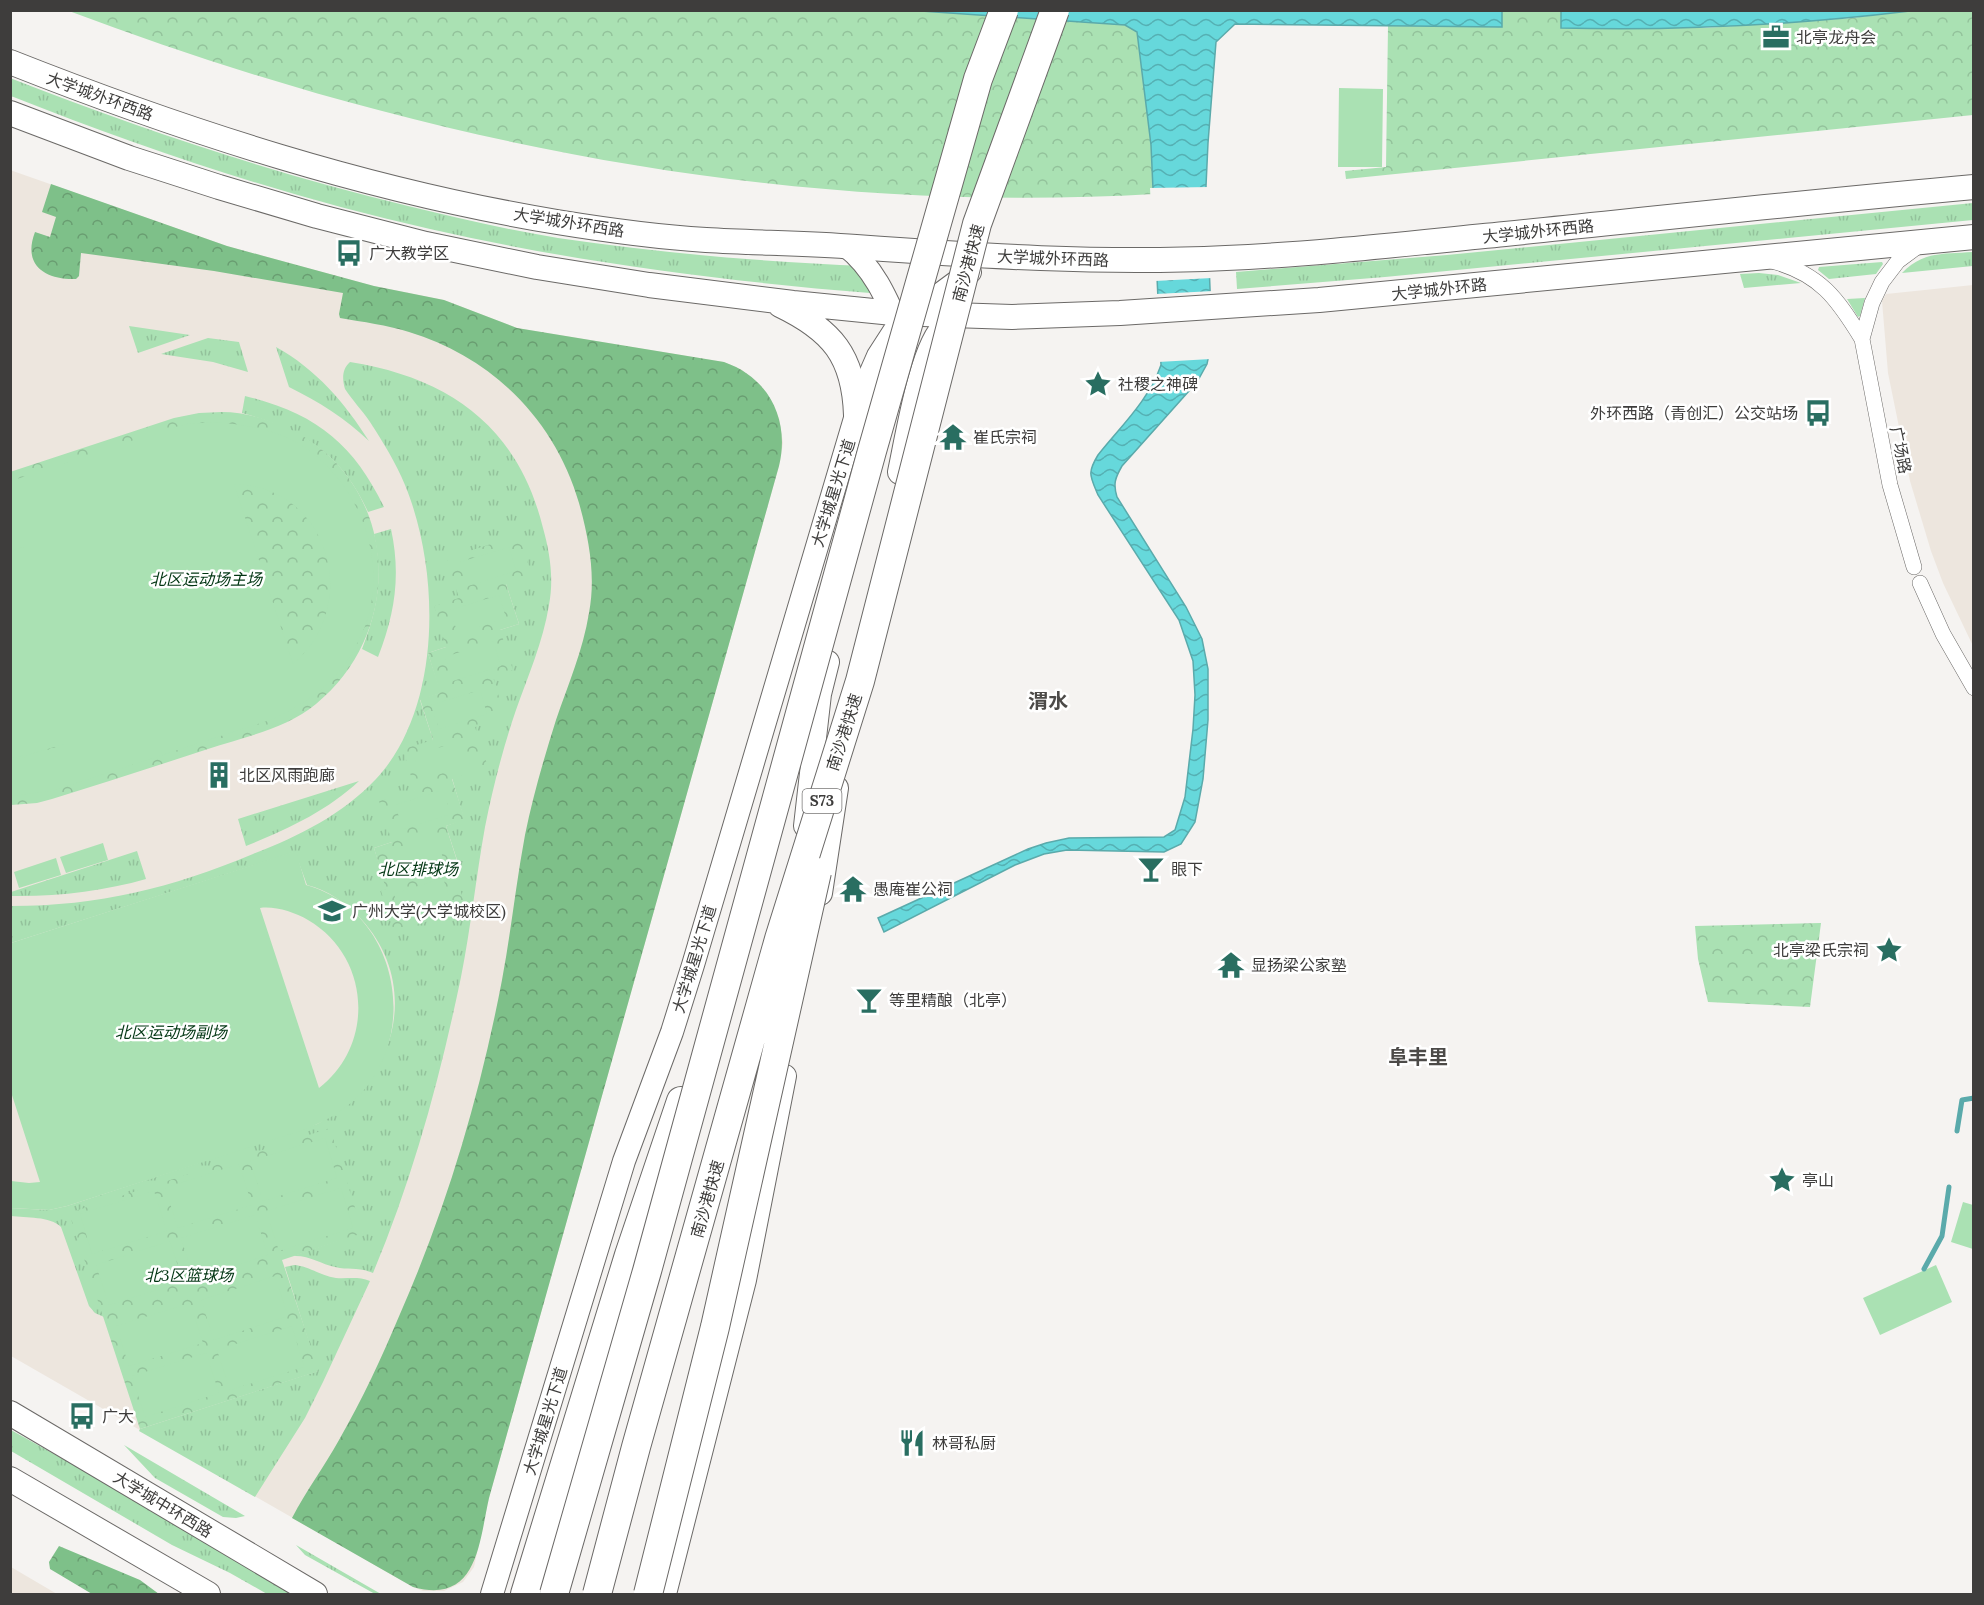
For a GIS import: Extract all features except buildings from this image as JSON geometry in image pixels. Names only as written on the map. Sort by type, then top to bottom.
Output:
[{"type":"highway","name":"S73","points":[[554,1594],[647,1271],[771,816],[978,79],[1004,10]]},
{"type":"highway","name":"南沙港快速","points":[[597,1594],[779,939],[860,681],[977,224],[1055,10]]},
{"type":"highway","points":[[648,1594],[715,1327],[860,681]]},
{"type":"highway","points":[[525,1594],[622,1277],[771,816]]},
{"type":"main road","name":"大学城外环西路","points":[[10,62],[135,111],[250,148],[355,178],[469,205],[559,223],[700,240],[846,246],[994,257],[1123,261],[1231,258],[1353,249],[1974,187]]},
{"type":"main road","points":[[10,113],[91,144],[219,187],[316,216],[426,244],[591,276],[770,300],[902,317],[961,314]]},
{"type":"main road","points":[[1758,258],[1974,237]]},
{"type":"main road","points":[[787,1069],[785,982],[796,908],[820,694],[895,405],[903,365],[902,317],[875,277],[860,258],[846,246]]},
{"type":"main road","name":"大学城星光下道","points":[[492,1594],[624,1161],[672,1032],[693,965],[864,388],[878,356],[902,317],[994,257]]},
{"type":"main road","name":"大学城外环路","points":[[961,314],[1024,317],[1231,307],[1758,258]]},
{"type":"main road","points":[[770,300],[793,311],[827,334],[838,347],[847,365],[856,395],[856,415]]},
{"type":"main road","points":[[665,1594],[745,1280],[815,920],[854,672],[878,564],[930,349],[942,329],[961,314]]},
{"type":"main road","name":"大学城中环西路","points":[[10,1413],[315,1594]]},
{"type":"main road","points":[[10,1479],[208,1594]]},
{"type":"street","name":"广场路","points":[[1862,339],[1872,303],[1888,273],[1907,253],[1929,241]]},
{"type":"street","name":"广场路","points":[[1758,258],[1789,266],[1816,280],[1834,297],[1862,339],[1890,485],[1914,567]]},
{"type":"street","points":[[1920,583],[1943,634],[1974,688]]},
{"type":"shaded area","name":"广州大学(大学城校区)","points":[[10,170],[227,246],[374,286],[444,300],[517,328],[724,362],[742,370],[760,385],[779,418],[783,443],[779,466],[489,1498],[474,1567],[463,1582],[444,1591],[423,1591],[413,1587],[11,1356]]},
{"type":"shaded area","points":[[1974,285],[1973,646],[1943,583],[1910,481],[1888,373],[1882,301],[1886,294]]},
{"type":"shaded area","points":[[11,1567],[57,1594],[11,1594]]},
{"type":"green space","points":[[921,10],[1125,25],[1137,32],[1151,145],[1154,194],[1015,198],[877,193],[739,180],[602,160],[466,132],[332,98],[199,57],[69,11]]},
{"type":"green space","points":[[1502,10],[1561,11],[1561,28],[1705,28],[1852,18],[1910,10],[1973,11],[1973,115],[1346,179],[1345,171],[1386,167],[1388,26],[1501,27]]},
{"type":"green space","points":[[10,78],[207,149],[408,206],[520,231],[596,243],[712,256],[866,266],[870,293],[759,283],[594,261],[484,241],[377,216],[218,171],[62,116],[11,96]]},
{"type":"green space","points":[[1339,88],[1383,89],[1382,167],[1338,167]]},
{"type":"green space","points":[[51,184],[227,246],[374,286],[444,300],[517,328],[724,362],[740,369],[765,390],[779,418],[782,449],[779,466],[489,1498],[478,1550],[472,1566],[463,1578],[451,1587],[435,1590],[413,1587],[292,1518],[364,1394],[386,1346],[433,1233],[472,1108],[502,980],[525,835],[543,763],[579,654],[589,613],[592,571],[586,530],[579,503],[554,445],[537,419],[493,375],[439,343],[409,332],[340,318],[343,293],[214,271],[81,253],[79,276],[76,279],[65,279],[46,274],[34,262],[32,244],[35,232],[50,237],[56,217],[42,212]]},
{"type":"green space","points":[[1973,203],[1973,220],[1385,277],[1237,289],[1236,272],[1447,255]]},
{"type":"green space","points":[[1973,252],[1973,266],[1902,273],[1926,257]]},
{"type":"green space","points":[[1882,262],[1876,274],[1829,279],[1818,270],[1819,267]]},
{"type":"green space","points":[[1740,274],[1778,275],[1801,283],[1744,288]]},
{"type":"green space","points":[[1865,298],[1860,316],[1858,317],[1847,299]]},
{"type":"green space","points":[[129,326],[190,335],[138,353]]},
{"type":"green space","points":[[208,338],[239,342],[248,372],[213,362],[161,354]]},
{"type":"green space","points":[[276,347],[317,376],[340,400],[369,441],[331,411],[289,387]]},
{"type":"green space","points":[[350,362],[419,380],[448,395],[475,413],[497,435],[516,462],[532,493],[549,556],[551,586],[546,619],[535,659],[507,739],[488,812],[468,939],[444,1052],[413,1164],[373,1273],[330,1266],[304,1257],[293,1256],[363,1232],[70,1213],[104,1317],[95,1313],[89,1306],[61,1227],[44,1219],[11,1216],[10,1208],[49,1210],[67,1206],[317,1124],[344,1107],[366,1085],[382,1060],[392,1032],[395,1003],[391,974],[380,945],[361,919],[349,908],[329,894],[307,885],[295,852],[11,943],[11,906],[74,903],[134,893],[223,866],[270,847],[303,832],[349,803],[376,779],[398,749],[414,715],[424,677],[429,637],[429,596],[425,557],[417,519],[405,485],[375,430],[345,389],[343,374]],"holes":[[[506,584],[519,624],[500,630],[493,676],[475,727],[452,778],[464,819],[446,826],[459,866],[381,891],[387,889],[374,848],[392,842],[415,790],[433,740],[420,700],[441,693],[428,653],[446,647],[460,598]]]},
{"type":"green space","points":[[245,396],[292,412],[329,434],[359,465],[384,507],[368,512],[346,474],[318,447],[283,427],[242,413]]},
{"type":"green space","name":"北区运动场主场","points":[[222,412],[253,416],[283,426],[321,449],[350,480],[369,516],[378,555],[377,595],[367,635],[346,672],[316,704],[292,720],[250,736],[52,799],[11,805],[10,472],[174,418],[199,413]]},
{"type":"green space","name":"北区运动场主场","points":[[214,422],[272,432],[290,439],[312,453],[331,470],[347,490],[359,513],[368,537],[373,563],[373,589],[369,614],[361,636],[343,666],[326,685],[306,701],[273,719],[52,791],[11,796],[11,760],[68,743],[11,758],[11,552],[24,547],[11,550],[11,481],[187,424]],"holes":[[[234,484],[267,490],[293,505],[313,526],[325,553],[330,582],[327,611],[314,639],[293,664]]]},
{"type":"green space","points":[[391,529],[396,562],[395,594],[389,625],[378,657],[362,649],[372,620],[377,592],[378,564],[374,534]]},
{"type":"green space","name":"北区排球场","points":[[519,535],[532,576],[506,584],[519,624],[500,630],[513,670],[493,677],[505,717],[475,727],[488,767],[452,779],[465,820],[446,826],[459,867],[454,869],[466,909],[394,932],[381,891],[386,889],[374,848],[392,842],[379,801],[415,790],[403,749],[433,740],[420,699],[440,693],[428,653],[446,647],[434,606],[459,598],[447,558]]},
{"type":"green space","points":[[509,547],[516,571],[468,586],[460,562]]},
{"type":"green space","points":[[499,595],[506,618],[458,634],[450,610]]},
{"type":"green space","points":[[493,641],[501,666],[453,681],[445,657]]},
{"type":"green space","points":[[480,690],[487,714],[439,729],[431,705]]},
{"type":"green space","points":[[462,740],[470,764],[422,780],[414,756]]},
{"type":"green space","points":[[359,781],[347,792],[306,819],[246,846],[238,819]]},
{"type":"green space","points":[[443,790],[451,814],[403,829],[395,805]]},
{"type":"green space","points":[[436,837],[444,861],[395,877],[388,853]]},
{"type":"green space","points":[[103,843],[108,860],[66,873],[60,857]]},
{"type":"green space","points":[[137,851],[146,879],[79,892],[11,896],[11,892]]},
{"type":"green space","name":"北区运动场副场","points":[[296,851],[306,885],[335,897],[358,916],[376,940],[388,968],[393,997],[392,1027],[384,1057],[363,1092],[333,1116],[315,1125],[67,1206],[49,1210],[11,1208],[11,1181],[40,1182],[11,1092],[11,943]],"holes":[[[260,908],[297,914],[329,936],[344,955],[354,977],[358,1001],[357,1025],[350,1048],[337,1070],[319,1088]]]},
{"type":"green space","points":[[56,858],[61,875],[19,888],[14,872]]},
{"type":"green space","points":[[443,878],[451,902],[402,918],[394,894]]},
{"type":"green space","points":[[1821,923],[1810,1007],[1708,1002],[1698,959],[1695,926]]},
{"type":"green space","name":"北3区篮球场","points":[[330,1128],[363,1233],[282,1260],[319,1371],[140,1429],[69,1213]]},
{"type":"green space","points":[[325,1138],[337,1178],[263,1201],[250,1161]]},
{"type":"green space","points":[[239,1164],[252,1205],[178,1228],[165,1188]]},
{"type":"green space","points":[[341,1188],[353,1228],[279,1251],[266,1211]]},
{"type":"green space","points":[[154,1191],[167,1231],[92,1254],[80,1214]]},
{"type":"green space","points":[[1963,1202],[1973,1205],[1973,1249],[1951,1242]]},
{"type":"green space","points":[[255,1215],[268,1255],[194,1279],[181,1238]]},
{"type":"green space","points":[[170,1241],[183,1282],[109,1305],[96,1265]]},
{"type":"green space","points":[[294,1265],[331,1277],[370,1281],[305,1418],[255,1497],[139,1431],[318,1371],[285,1267]]},
{"type":"green space","points":[[1936,1265],[1952,1302],[1880,1335],[1863,1298]]},
{"type":"green space","points":[[275,1276],[288,1316],[214,1340],[201,1300]]},
{"type":"green space","points":[[190,1303],[203,1343],[129,1366],[116,1326]]},
{"type":"green space","points":[[292,1326],[304,1367],[230,1390],[217,1350]]},
{"type":"green space","points":[[206,1353],[219,1393],[145,1417],[132,1376]]},
{"type":"green space","points":[[11,1430],[296,1594],[267,1594],[172,1545],[11,1451]]},
{"type":"green space","points":[[124,1445],[245,1516],[223,1517],[155,1478]]},
{"type":"green space","points":[[296,1545],[381,1594],[375,1594],[305,1555]]},
{"type":"green space","points":[[59,1546],[140,1580],[159,1594],[92,1594],[50,1569],[49,1562]]},
{"type":"water","points":[[1561,10],[1910,11],[1736,26],[1605,29],[1561,28]]},
{"type":"water","points":[[921,11],[1502,11],[1502,27],[1235,24],[1216,42],[1206,186],[1212,340],[1207,364],[1197,382],[1122,466],[1115,485],[1117,497],[1186,607],[1202,639],[1208,669],[1208,720],[1203,779],[1195,822],[1181,844],[1164,852],[1067,850],[1044,854],[1015,865],[884,932],[878,918],[1028,849],[1069,838],[1164,837],[1175,830],[1185,797],[1195,695],[1193,661],[1179,620],[1098,495],[1091,475],[1092,466],[1098,455],[1142,401],[1161,365],[1151,145],[1137,32],[1125,25]]},
{"type":"pier","points":[[1209,187],[1212,278],[1155,281],[1150,188]]},
{"type":"pier","points":[[1213,291],[1215,340],[1211,359],[1158,362],[1156,294]]},
{"type":"waterway","points":[[1957,1131],[1962,1100],[1974,1098]]},
{"type":"waterway","points":[[1924,1269],[1942,1236],[1949,1187]]},
{"type":"place","name":"北亭龙舟会","points":[[1776,37]]},
{"type":"place","name":"广大教学区","points":[[349,253]]},
{"type":"place","name":"社稷之神碑","points":[[1098,384]]},
{"type":"place","name":"外环西路（青创汇）公交站场","points":[[1818,413]]},
{"type":"place","name":"崔氏宗祠","points":[[953,437]]},
{"type":"place","name":"北区风雨跑廊","points":[[219,775]]},
{"type":"place","name":"眼下","points":[[1151,869]]},
{"type":"place","name":"愚庵崔公祠","points":[[853,889]]},
{"type":"place","name":"广州大学(大学城校区)","points":[[332,911]]},
{"type":"place","name":"北亭梁氏宗祠","points":[[1889,950]]},
{"type":"place","name":"显扬梁公家塾","points":[[1231,965]]},
{"type":"place","name":"等里精酿（北亭）","points":[[869,1000]]},
{"type":"place","name":"亭山","points":[[1782,1180]]},
{"type":"place","name":"广大","points":[[82,1416]]},
{"type":"place","name":"林哥私厨","points":[[912,1443]]},
{"type":"district","name":"渭水","points":[[1048,701]]},
{"type":"district","name":"阜丰里","points":[[1418,1057]]}]
